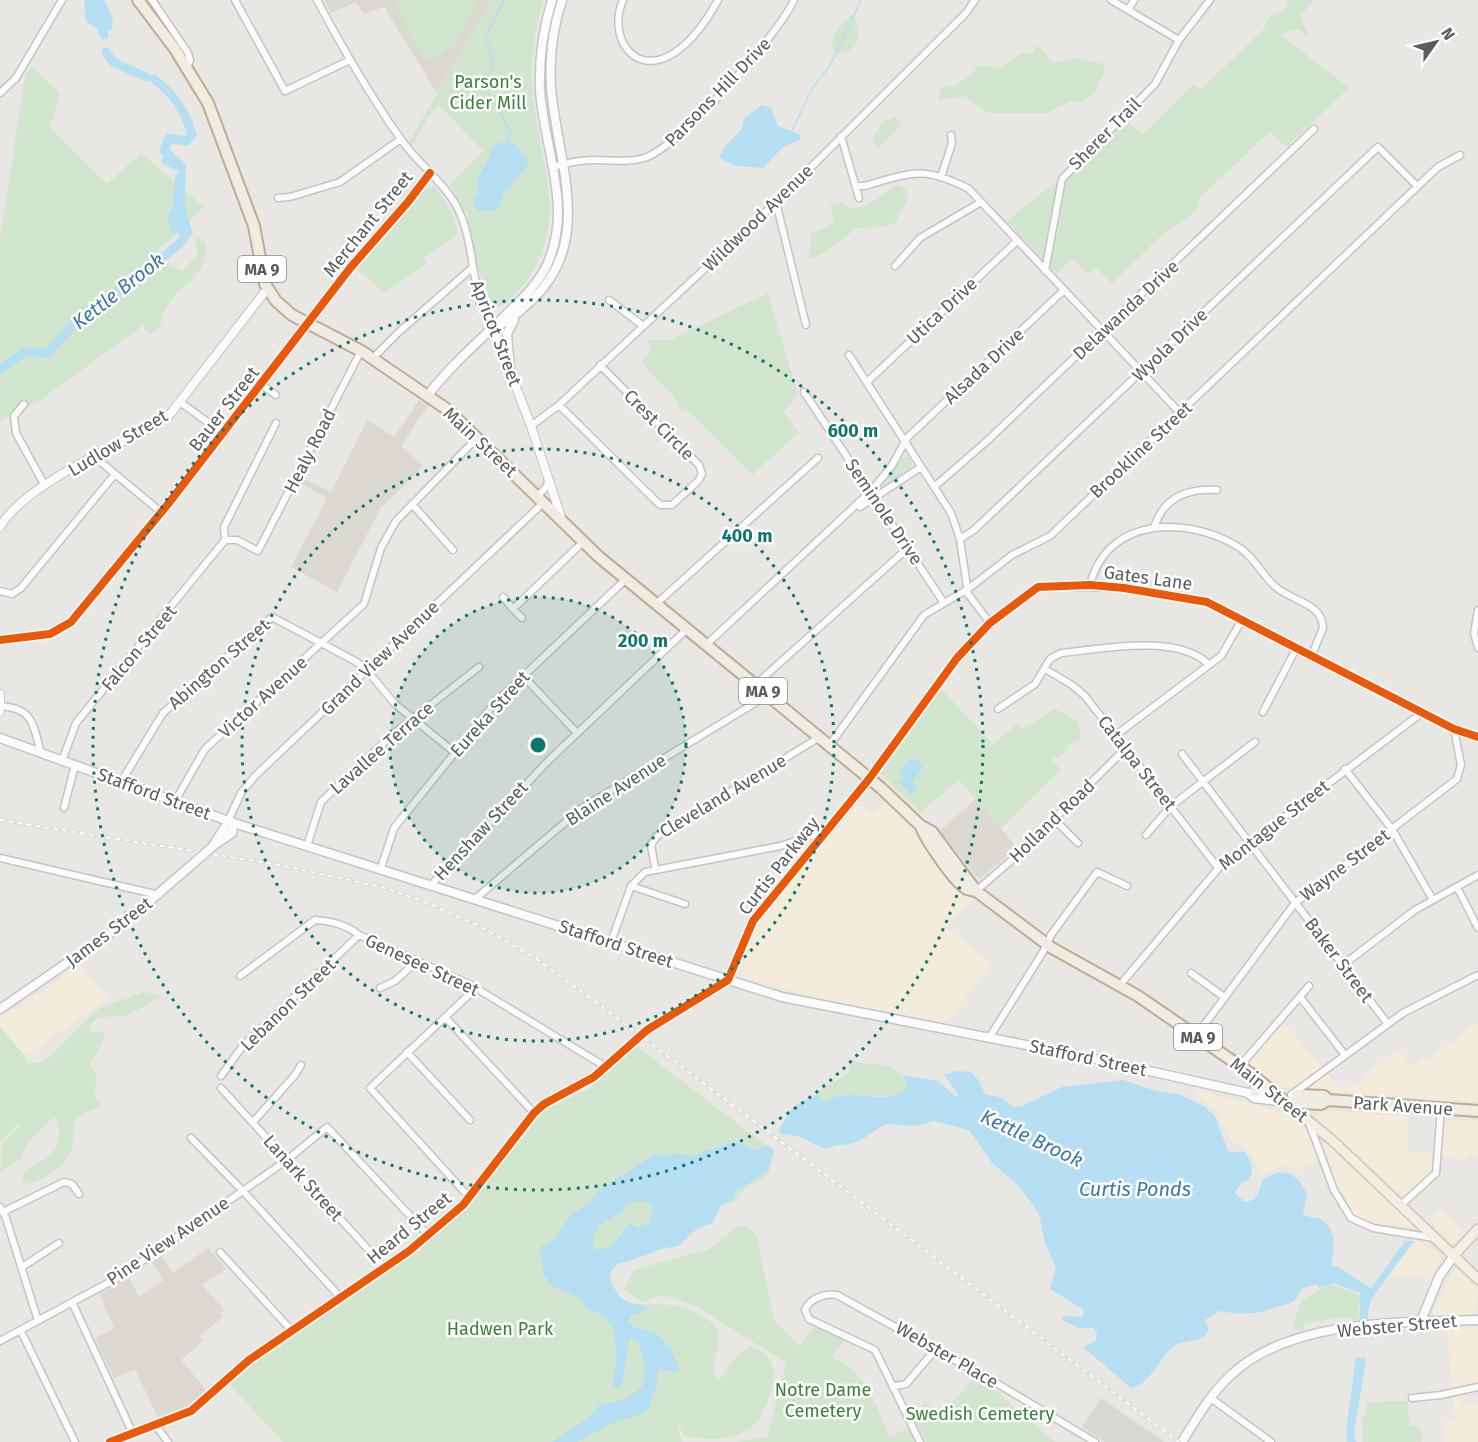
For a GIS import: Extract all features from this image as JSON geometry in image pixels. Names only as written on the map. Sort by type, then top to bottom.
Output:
[{"type":"highway","name":"MA 9","points":[[138,0],[187,68],[213,114],[250,213],[267,289]]},
{"type":"highway","name":"Main Street","points":[[267,289],[286,310],[373,358],[448,410],[564,524],[626,579],[820,737],[921,826],[924,836],[967,889],[976,891],[1047,944],[1120,985],[1256,1077],[1274,1093]]},
{"type":"highway","name":"Park Avenue","points":[[1274,1093],[1288,1098],[1324,1096],[1325,1102],[1478,1111]]},
{"type":"main road","points":[[428,396],[438,382],[530,291],[550,258],[559,220],[558,195],[540,81],[543,38],[552,0]]},
{"type":"main road","points":[[493,328],[506,323],[518,314],[545,287],[564,246],[569,214],[550,74],[553,36],[562,0]]},
{"type":"main road","points":[[510,369],[507,334],[518,314]]},
{"type":"main road","name":"Stafford Street","points":[[0,738],[231,822],[728,980],[811,1004],[1251,1092],[1274,1093]]},
{"type":"main road","name":"James Street","points":[[0,1009],[122,926],[213,846],[232,833],[231,822]]},
{"type":"main road","points":[[1251,1092],[1256,1077]]},
{"type":"main road","name":"Stafford Street","points":[[1251,1092],[1254,1098],[1288,1098]]},
{"type":"main road","name":"Main Street","points":[[1288,1098],[1478,1279]]},
{"type":"main road","points":[[1310,1121],[1311,1111],[1325,1102]]},
{"type":"main road","points":[[1421,1321],[1439,1277],[1478,1229]]},
{"type":"main road","name":"Webster Street","points":[[1182,1442],[1232,1374],[1266,1351],[1291,1340],[1358,1326],[1421,1321],[1478,1320]]},
{"type":"street","points":[[0,93],[16,78],[62,0]]},
{"type":"street","points":[[152,0],[188,53],[190,60],[187,68]]},
{"type":"street","points":[[235,0],[285,91],[350,60]]},
{"type":"street","name":"Apricot Street","points":[[317,0],[350,60],[401,140],[450,196],[459,211],[481,304],[510,369],[564,524]]},
{"type":"street","points":[[622,0],[616,24],[620,40],[634,54],[656,60],[668,57],[683,46],[699,29],[718,0]]},
{"type":"street","name":"Parsons Hill Drive","points":[[553,167],[590,160],[639,160],[666,147],[765,47],[782,23],[794,0]]},
{"type":"street","name":"Wildwood Avenue","points":[[531,426],[559,405],[776,202],[966,13],[975,0]]},
{"type":"street","points":[[1111,0],[1179,40]]},
{"type":"street","points":[[1128,10],[1134,0]]},
{"type":"street","name":"Sherer Trail","points":[[1045,271],[1062,179],[1152,88],[1179,40],[1210,0]]},
{"type":"street","name":"Delawanda Drive","points":[[934,487],[1103,331],[1314,129]]},
{"type":"street","points":[[941,177],[952,143],[951,135]]},
{"type":"street","points":[[841,136],[859,198]]},
{"type":"street","points":[[278,198],[290,197],[340,182],[401,140]]},
{"type":"street","name":"Wyola Drive","points":[[960,539],[974,530],[1142,373],[1378,147],[1417,186]]},
{"type":"street","name":"Brookline Street","points":[[829,746],[924,615],[968,589],[1011,555],[1050,536],[1181,414],[1417,186],[1440,165],[1460,155]]},
{"type":"street","points":[[856,186],[917,172],[941,177],[968,188],[1181,414]]},
{"type":"street","name":"Merchant Street","points":[[309,324],[351,267],[408,202],[429,173]]},
{"type":"street","points":[[776,202],[806,325]]},
{"type":"street","points":[[895,266],[920,238],[981,202]]},
{"type":"street","name":"Utica Drive","points":[[867,382],[1017,241]]},
{"type":"street","points":[[373,358],[471,268]]},
{"type":"street","name":"Ludlow Street","points":[[0,527],[13,509],[45,486],[155,425],[180,402],[267,289]]},
{"type":"street","name":"Alsada Drive","points":[[873,494],[905,442],[1064,290]]},
{"type":"street","points":[[609,300],[642,325]]},
{"type":"street","name":"Bauer Street","points":[[0,640],[50,634],[65,628],[162,513],[309,324]]},
{"type":"street","name":"Healy Road","points":[[225,540],[237,540],[258,551],[361,351]]},
{"type":"street","points":[[849,355],[951,513],[960,539],[968,594],[990,623]]},
{"type":"street","name":"Crest Circle","points":[[559,405],[660,505],[672,505],[698,481],[702,474],[699,465],[600,365]]},
{"type":"street","points":[[262,385],[276,395]]},
{"type":"street","name":"Seminole Drive","points":[[804,392],[944,603]]},
{"type":"street","points":[[180,402],[224,434]]},
{"type":"street","points":[[24,404],[14,416],[16,433],[45,486]]},
{"type":"street","points":[[225,540],[224,527],[276,423]]},
{"type":"street","points":[[453,550],[412,504],[478,437]]},
{"type":"street","points":[[96,458],[162,513]]},
{"type":"street","points":[[656,604],[818,458]]},
{"type":"street","points":[[706,644],[873,494],[921,466]]},
{"type":"street","points":[[0,591],[12,594],[21,588],[115,474]]},
{"type":"street","name":"Grand View Avenue","points":[[231,822],[241,792],[250,781],[540,500],[548,479]]},
{"type":"street","points":[[1154,528],[1163,507],[1177,496],[1203,489],[1217,490]]},
{"type":"street","points":[[540,500],[552,493]]},
{"type":"street","name":"Victor Avenue","points":[[175,801],[204,750],[364,604],[381,548],[396,521],[412,504]]},
{"type":"street","points":[[1090,585],[1098,561],[1107,550],[1129,536],[1154,528],[1183,527],[1205,531],[1246,553],[1276,587],[1320,615],[1324,625],[1311,657]]},
{"type":"street","name":"Falcon Street","points":[[62,761],[76,723],[225,540]]},
{"type":"street","points":[[513,609],[584,542]]},
{"type":"street","points":[[756,685],[908,548]]},
{"type":"street","name":"Eureka Street","points":[[381,868],[394,828],[495,703],[626,579]]},
{"type":"street","name":"Gates Lane","points":[[869,779],[957,658],[990,623],[1038,587],[1090,585],[1207,602],[1454,729],[1478,737]]},
{"type":"street","points":[[502,597],[522,618]]},
{"type":"street","points":[[1478,610],[1474,633],[1478,648]]},
{"type":"street","name":"Abington Street","points":[[121,782],[163,713],[272,617],[366,669],[394,702],[454,752]]},
{"type":"street","points":[[1116,735],[1222,654],[1242,620]]},
{"type":"street","name":"Henshaw Street","points":[[430,885],[577,734],[687,628]]},
{"type":"street","points":[[998,709],[1035,684],[1052,656],[1061,653],[1145,645],[1190,652],[1200,656],[1209,665]]},
{"type":"street","points":[[1263,712],[1296,649]]},
{"type":"street","name":"Lavallee Terrace","points":[[307,846],[321,802],[413,718],[479,667]]},
{"type":"street","name":"Catalpa Street","points":[[1045,669],[1081,692],[1218,868]]},
{"type":"street","points":[[523,676],[577,734]]},
{"type":"street","points":[[0,694],[0,712]]},
{"type":"street","name":"Blaine Avenue","points":[[475,899],[582,808],[768,695]]},
{"type":"street","points":[[0,706],[15,707],[25,712],[35,732],[41,753]]},
{"type":"street","name":"Montague Street","points":[[1120,985],[1218,868],[1249,842],[1423,712]]},
{"type":"street","name":"Wayne Street","points":[[1196,1036],[1295,903],[1459,778],[1461,765],[1454,729]]},
{"type":"street","name":"Cleveland Avenue","points":[[655,868],[651,845],[657,836],[820,737]]},
{"type":"street","points":[[1146,835],[1171,806],[1255,742]]},
{"type":"street","name":"Holland Road","points":[[976,891],[1055,820],[1126,748]]},
{"type":"street","name":"Baker Street","points":[[1182,754],[1388,1023]]},
{"type":"street","points":[[64,808],[75,765]]},
{"type":"street","points":[[1345,769],[1392,829],[1433,900]]},
{"type":"street","name":"Curtis Parkway","points":[[728,980],[750,926],[869,779]]},
{"type":"street","points":[[1055,820],[1078,843]]},
{"type":"street","points":[[611,942],[631,886],[643,873],[655,868],[780,846],[824,832]]},
{"type":"street","points":[[0,858],[159,895]]},
{"type":"street","points":[[989,1038],[1047,944],[1097,872],[1127,886]]},
{"type":"street","points":[[1343,965],[1415,910],[1478,875]]},
{"type":"street","points":[[631,886],[685,904]]},
{"type":"street","points":[[1457,887],[1478,928]]},
{"type":"street","name":"Genesee Street","points":[[240,976],[315,920],[351,929],[359,936],[475,988],[606,1067]]},
{"type":"street","name":"Lebanon Street","points":[[220,1076],[242,1047],[359,936]]},
{"type":"street","points":[[380,988],[395,981],[417,961]]},
{"type":"street","points":[[1191,973],[1224,997]]},
{"type":"street","points":[[1288,1098],[1388,1023],[1478,975]]},
{"type":"street","name":"Heard Street","points":[[110,1442],[191,1411],[249,1360],[429,1236],[469,1197],[534,1113],[544,1104],[585,1083],[645,1032],[728,980]]},
{"type":"street","points":[[1240,1066],[1309,986]]},
{"type":"street","points":[[469,1197],[370,1088],[475,988]]},
{"type":"street","points":[[1300,997],[1345,1055]]},
{"type":"street","points":[[445,1017],[534,1113]]},
{"type":"street","points":[[407,1052],[470,1120]]},
{"type":"street","points":[[253,1122],[295,1076],[301,1065]]},
{"type":"street","name":"Lanark Street","points":[[221,1088],[385,1268]]},
{"type":"street","points":[[1401,1205],[1436,1173],[1440,1109]]},
{"type":"street","points":[[1310,1121],[1334,1190],[1351,1218],[1373,1228],[1436,1239]]},
{"type":"street","name":"Pine View Avenue","points":[[0,1341],[121,1276],[287,1160],[327,1127],[429,1236]]},
{"type":"street","points":[[191,1138],[341,1298]]},
{"type":"street","points":[[38,1321],[2,1210],[64,1182],[72,1184],[79,1194]]},
{"type":"street","points":[[22,1267],[59,1243]]},
{"type":"street","points":[[220,1252],[292,1331]]},
{"type":"street","name":"Webster Place","points":[[894,1386],[874,1350],[814,1322],[806,1315],[805,1309],[812,1302],[827,1294],[837,1295],[936,1349],[1095,1442]]},
{"type":"street","points":[[72,1302],[133,1434]]},
{"type":"street","points":[[21,1331],[75,1442]]},
{"type":"street","points":[[920,1442],[894,1386],[906,1384],[936,1349]]},
{"type":"street","points":[[1412,1398],[1441,1395],[1478,1387]]},
{"type":"street","points":[[1212,1399],[1271,1442]]},
{"type":"street","points":[[156,1426],[168,1442]]},
{"type":"shaded area","points":[[324,0],[491,0],[437,93],[384,7],[364,14],[356,2],[331,13]]},
{"type":"shaded area","points":[[419,400],[428,406],[401,446],[423,466],[380,509],[337,592],[291,567],[327,498],[300,483],[303,478],[331,492],[367,420],[394,437]]},
{"type":"shaded area","points":[[976,799],[1017,848],[979,879],[939,831]]},
{"type":"shaded area","points":[[886,802],[971,901],[946,928],[992,963],[946,1023],[814,997],[741,977],[753,927],[779,895],[857,806],[865,807],[872,813]]},
{"type":"shaded area","points":[[80,965],[108,999],[25,1056],[0,1027],[0,1019]]},
{"type":"shaded area","points":[[1284,1023],[1322,1066],[1291,1089],[1285,1089],[1248,1063]]},
{"type":"shaded area","points":[[1470,1025],[1478,1025],[1478,1102],[1315,1091],[1312,1087],[1328,1074],[1341,1090],[1364,1080],[1373,1068],[1398,1050],[1413,1067],[1422,1059],[1426,1061],[1470,1028]]},
{"type":"shaded area","points":[[1197,1090],[1290,1114],[1301,1123],[1320,1159],[1297,1171],[1287,1165],[1262,1174],[1253,1157],[1242,1145],[1233,1143],[1215,1109],[1196,1096]]},
{"type":"shaded area","points":[[1321,1110],[1409,1116],[1408,1151],[1435,1154],[1431,1177],[1404,1197],[1315,1116]]},
{"type":"shaded area","points":[[1445,1120],[1478,1121],[1478,1158],[1472,1153],[1464,1161],[1442,1155]]},
{"type":"shaded area","points":[[1326,1144],[1416,1228],[1386,1225],[1385,1227],[1356,1218],[1342,1200],[1323,1146]]},
{"type":"shaded area","points":[[1441,1208],[1464,1232],[1453,1244],[1430,1221]]},
{"type":"shaded area","points":[[1415,1241],[1436,1251],[1441,1258],[1430,1280],[1417,1276],[1388,1276]]},
{"type":"shaded area","points":[[208,1248],[226,1269],[202,1285],[224,1310],[220,1313],[223,1317],[199,1336],[203,1341],[181,1360],[207,1391],[191,1407],[159,1420],[135,1369],[114,1379],[95,1338],[114,1328],[99,1294],[129,1277],[139,1297],[164,1280],[151,1262],[161,1255],[173,1273]]},
{"type":"shaded area","points":[[1456,1269],[1478,1289],[1475,1315],[1432,1316],[1450,1275]]},
{"type":"shaded area","points":[[1478,1327],[1478,1385],[1452,1390],[1447,1328]]},
{"type":"shaded area","points":[[1462,1395],[1463,1407],[1478,1405],[1478,1442],[1445,1442],[1444,1422],[1456,1422],[1453,1398]]},
{"type":"shaded area","points":[[1101,1398],[1164,1442],[1105,1442],[1082,1427]]},
{"type":"green space","points":[[395,0],[478,1],[458,41],[440,56],[428,61],[410,35]]},
{"type":"green space","name":"Parson's Cider Mill","points":[[491,0],[544,0],[534,40],[532,82],[548,186],[549,211],[547,235],[538,260],[517,292],[507,302],[496,308],[492,304],[477,267],[467,214],[450,185],[483,151],[439,105],[429,116],[412,146],[409,142]]},
{"type":"green space","points":[[1289,0],[1313,0],[1300,17],[1310,37],[1298,29],[1280,34],[1349,88],[1286,147],[1270,131],[1198,200],[1197,208],[1191,216],[1165,232],[1112,284],[1096,267],[1088,275],[1073,258],[1056,274],[1007,221],[1081,162],[1124,119],[1143,135],[1193,85],[1201,89],[1264,29],[1269,17],[1286,8]]},
{"type":"green space","points":[[854,14],[858,28],[855,46],[845,53],[836,54],[831,46],[834,35],[842,23]]},
{"type":"green space","points":[[1037,45],[1054,63],[1078,58],[1103,64],[1105,70],[1095,91],[1084,102],[1069,102],[1047,113],[988,113],[964,96],[938,100],[942,86],[955,87],[960,81],[971,76],[978,65],[1000,68],[1020,54],[1032,53]]},
{"type":"green space","points":[[31,67],[60,92],[50,128],[107,184],[141,153],[204,207],[149,259],[161,263],[165,261],[170,266],[183,271],[197,255],[196,236],[206,243],[205,255],[193,279],[167,306],[156,332],[152,334],[144,330],[144,325],[39,401],[0,421],[0,239],[25,76]]},
{"type":"green space","points":[[895,117],[902,123],[878,148],[873,138],[883,122]]},
{"type":"green space","points":[[896,185],[903,187],[908,194],[896,222],[886,227],[857,228],[822,254],[809,259],[811,234],[829,226],[834,221],[830,205],[842,202],[848,208],[861,207],[874,201]]},
{"type":"green space","points":[[433,186],[449,208],[458,234],[423,258],[427,263],[385,293],[354,267],[419,191]]},
{"type":"green space","points":[[768,293],[798,396],[783,411],[799,433],[752,475],[690,412],[680,411],[673,395],[641,362],[651,352],[648,340],[670,340]]},
{"type":"green space","points":[[903,457],[909,457],[913,466],[878,490],[878,486]]},
{"type":"green space","points":[[940,688],[993,744],[1017,724],[1022,729],[1054,709],[1074,720],[1080,728],[1080,739],[1068,746],[1061,756],[1051,759],[1061,770],[1001,829],[959,780],[920,812],[879,772]]},
{"type":"green space","points":[[144,992],[159,995],[159,998],[126,1016],[99,1017],[89,1025],[91,1032],[102,1031],[105,1035],[90,1064],[97,1074],[94,1095],[101,1104],[75,1122],[70,1155],[62,1165],[45,1177],[29,1184],[22,1182],[30,1167],[48,1157],[57,1145],[59,1130],[54,1117],[27,1144],[20,1160],[0,1172],[3,1142],[20,1126],[17,1124],[0,1142],[0,1027],[25,1056],[27,1063],[38,1063],[50,1057],[98,1009]]},
{"type":"green space","name":"Hadwen Park","points":[[636,1046],[774,1151],[768,1175],[746,1188],[734,1202],[643,1227],[633,1224],[612,1246],[596,1252],[592,1242],[598,1225],[605,1220],[587,1232],[601,1267],[621,1299],[631,1303],[680,1306],[714,1324],[718,1335],[714,1365],[717,1378],[721,1378],[734,1359],[749,1346],[765,1354],[770,1360],[774,1373],[772,1388],[758,1420],[740,1434],[717,1439],[684,1436],[679,1425],[677,1427],[683,1442],[283,1442],[228,1383],[250,1365],[406,1259],[452,1222],[471,1203],[544,1111],[590,1088]]},
{"type":"green space","points":[[854,1062],[893,1069],[904,1079],[908,1088],[888,1096],[844,1096],[825,1103],[817,1093],[849,1072],[850,1065]]},
{"type":"green space","name":"Notre Dame Cemetery","points":[[738,1226],[749,1227],[757,1237],[774,1320],[799,1346],[815,1327],[844,1340],[831,1358],[843,1363],[861,1380],[874,1401],[890,1437],[910,1427],[917,1442],[735,1442],[767,1437],[786,1363],[696,1306],[663,1295],[643,1302],[624,1290],[634,1270],[709,1249]]},
{"type":"green space","points":[[1330,1284],[1360,1295],[1357,1320],[1343,1317],[1304,1324],[1305,1329],[1297,1331],[1293,1324],[1302,1300]]},
{"type":"green space","name":"Swedish Cemetery","points":[[977,1375],[1055,1442],[927,1442],[912,1415],[926,1401],[937,1418]]},
{"type":"green space","points":[[1407,1401],[1410,1426],[1420,1426],[1422,1442],[1362,1442],[1362,1422],[1368,1402]]},
{"type":"water","points":[[84,0],[104,0],[112,19],[111,31],[97,29],[86,22]]},
{"type":"water","points":[[762,105],[771,108],[778,126],[801,135],[799,140],[782,148],[763,168],[736,166],[719,158],[724,147],[741,130],[745,117]]},
{"type":"water","points":[[503,142],[512,143],[520,149],[528,164],[503,195],[498,210],[478,211],[473,201],[479,193],[477,181],[495,145]]},
{"type":"water","points":[[164,150],[179,157],[186,165],[185,207],[193,234],[190,236],[182,236],[170,230],[168,215],[173,206],[175,177],[179,172],[162,163]]},
{"type":"water","points":[[912,758],[919,761],[923,768],[912,782],[918,788],[912,795],[899,782],[904,776],[899,771]]},
{"type":"water","name":"Curtis Ponds","points":[[957,1071],[971,1072],[979,1081],[985,1094],[1003,1098],[1013,1107],[1022,1106],[1062,1087],[1123,1080],[1156,1091],[1178,1094],[1204,1106],[1215,1116],[1228,1151],[1231,1153],[1244,1151],[1251,1162],[1252,1172],[1249,1180],[1242,1182],[1235,1193],[1245,1202],[1253,1200],[1263,1179],[1277,1172],[1290,1174],[1300,1181],[1307,1194],[1303,1214],[1322,1220],[1333,1235],[1331,1266],[1338,1267],[1371,1288],[1405,1241],[1414,1241],[1372,1298],[1368,1311],[1368,1335],[1359,1334],[1360,1293],[1333,1283],[1320,1288],[1316,1284],[1301,1289],[1291,1302],[1262,1312],[1248,1314],[1219,1311],[1205,1320],[1209,1330],[1205,1335],[1174,1346],[1142,1383],[1131,1388],[1083,1347],[1096,1340],[1097,1333],[1093,1328],[1078,1328],[1062,1320],[1064,1316],[1082,1317],[1084,1310],[1050,1289],[1056,1268],[1045,1243],[1039,1214],[1020,1187],[992,1163],[969,1130],[934,1121],[915,1126],[886,1124],[858,1141],[825,1149],[798,1136],[781,1134],[779,1129],[793,1107],[818,1094],[825,1103],[846,1095],[886,1097],[908,1088],[903,1075],[938,1081],[955,1096],[959,1096],[944,1075]]},
{"type":"water","points":[[732,1143],[743,1144],[755,1151],[764,1146],[771,1147],[774,1151],[768,1171],[736,1191],[731,1201],[721,1205],[712,1224],[697,1229],[678,1246],[617,1264],[611,1271],[612,1284],[620,1297],[646,1310],[630,1316],[629,1322],[636,1327],[656,1333],[665,1341],[679,1367],[677,1372],[658,1369],[656,1388],[648,1409],[639,1415],[615,1422],[577,1442],[552,1442],[592,1415],[600,1404],[622,1399],[642,1387],[644,1367],[640,1346],[632,1337],[629,1342],[622,1384],[617,1388],[612,1385],[617,1358],[614,1329],[604,1316],[585,1308],[580,1298],[552,1286],[544,1275],[540,1247],[553,1241],[570,1215],[585,1206],[598,1191],[656,1153],[663,1156],[677,1153],[690,1156]],"holes":[[[641,1201],[651,1204],[653,1210],[649,1223],[638,1227],[630,1223],[612,1246],[596,1251],[592,1242],[599,1225],[622,1212],[629,1203]]]},
{"type":"water","points":[[1356,1357],[1366,1358],[1354,1433],[1356,1442],[1347,1442],[1346,1430]]},
{"type":"waterway","name":"Kettle Brook","points":[[92,0],[104,35]]},
{"type":"waterway","points":[[504,0],[486,36],[493,64],[489,74],[479,77],[511,132],[508,142]]},
{"type":"waterway","points":[[791,133],[813,87],[830,66],[861,0]]},
{"type":"waterway","name":"Kettle Brook","points":[[106,52],[113,62],[146,77]]},
{"type":"waterway","name":"Kettle Brook","points":[[154,79],[178,103],[192,135],[186,141],[169,138],[164,150],[172,158]]},
{"type":"waterway","name":"Kettle Brook","points":[[0,369],[25,352],[48,353],[83,313],[143,275],[181,242],[185,237],[183,226]]},
{"type":"railway","points":[[0,820],[279,865],[386,888],[430,904],[483,928],[535,958],[600,1005],[1179,1442]]},
{"type":"cycle path","points":[[0,640],[50,634],[71,622],[168,504],[351,267],[408,202],[430,173]]},
{"type":"cycle path","points":[[110,1442],[191,1411],[249,1360],[409,1251],[463,1205],[534,1113],[544,1104],[594,1077],[647,1030],[728,980],[753,921],[869,779],[957,658],[990,623],[1038,587],[1090,585],[1124,588],[1207,602],[1454,729],[1478,737]]}]
